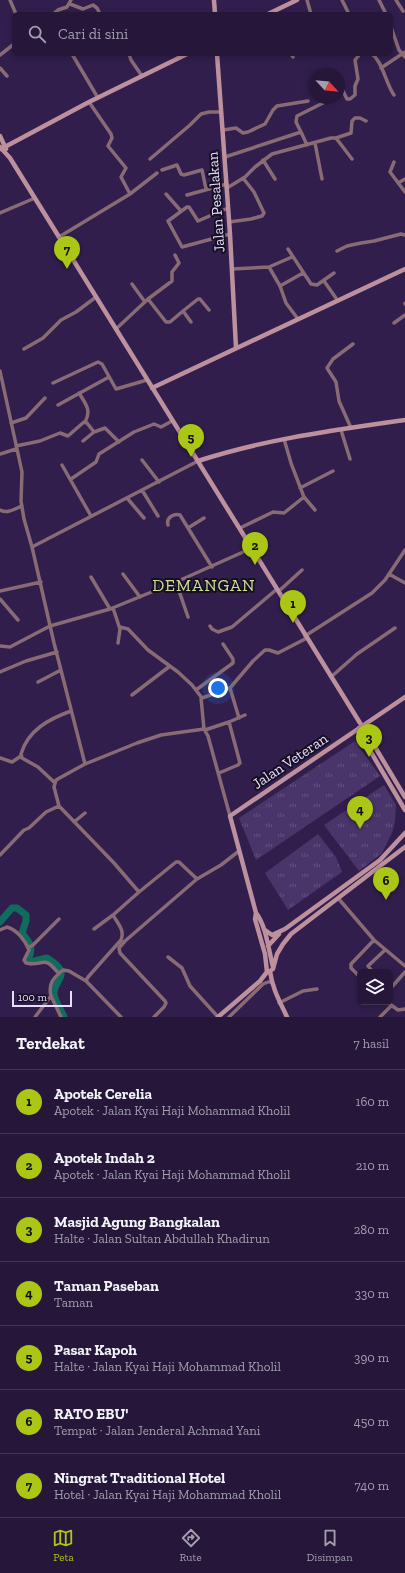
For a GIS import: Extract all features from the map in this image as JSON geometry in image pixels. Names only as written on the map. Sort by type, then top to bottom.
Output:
[{"type":"street","points":[[10,0],[15,12]]},
{"type":"street","points":[[214,0],[215,12]]},
{"type":"street","points":[[272,12],[297,0]]},
{"type":"street","points":[[307,0],[310,12]]},
{"type":"street","points":[[342,0],[348,12]]},
{"type":"street","points":[[379,0],[385,12]]},
{"type":"street","points":[[396,0],[403,11]]},
{"type":"street","points":[[56,12],[68,6],[71,2],[83,9],[93,5],[99,12]]},
{"type":"street","points":[[393,31],[405,57]]},
{"type":"street","points":[[0,54],[12,45]]},
{"type":"street","points":[[382,68],[403,53]]},
{"type":"street","points":[[73,56],[98,98]]},
{"type":"street","points":[[129,56],[142,76]]},
{"type":"street","points":[[2,147],[183,56]]},
{"type":"street","name":"Jalan Pesalakan","points":[[217,56],[227,186],[236,348]]},
{"type":"street","points":[[345,95],[347,99],[350,99],[355,95],[355,86],[358,79],[355,60],[358,56]]},
{"type":"street","points":[[374,56],[382,68],[390,89],[394,94]]},
{"type":"street","points":[[0,68],[7,76]]},
{"type":"street","points":[[223,130],[236,128],[243,133],[248,132],[265,124],[277,106],[308,101]]},
{"type":"street","points":[[89,102],[111,134],[112,138],[108,146],[126,168],[121,177],[130,194]]},
{"type":"street","points":[[307,145],[296,122],[297,116],[321,104]]},
{"type":"street","points":[[150,158],[201,114],[221,112]]},
{"type":"street","points":[[187,195],[206,189],[227,186],[243,178],[272,154],[350,133],[352,121],[355,118],[360,118],[366,121]]},
{"type":"street","points":[[225,157],[301,132]]},
{"type":"street","points":[[0,136],[2,147],[240,528],[405,797]]},
{"type":"street","points":[[336,138],[352,159]]},
{"type":"street","points":[[315,143],[322,179]]},
{"type":"street","points":[[263,160],[275,179]]},
{"type":"street","points":[[394,162],[390,172],[405,192]]},
{"type":"street","points":[[162,170],[176,165],[181,174],[184,175],[202,170],[206,189]]},
{"type":"street","points":[[59,237],[130,194],[158,173]]},
{"type":"street","points":[[229,222],[251,219],[262,216],[264,213],[254,192],[243,178]]},
{"type":"street","points":[[398,183],[405,179]]},
{"type":"street","points":[[166,194],[181,211]]},
{"type":"street","points":[[0,213],[35,198]]},
{"type":"street","points":[[228,208],[200,221],[197,220],[188,207],[168,221],[181,246],[230,234]]},
{"type":"street","points":[[337,252],[347,246],[400,234],[405,236]]},
{"type":"street","points":[[288,249],[303,273],[314,286],[324,281],[334,273]]},
{"type":"street","points":[[116,329],[147,300],[172,280],[172,272],[179,263],[175,255]]},
{"type":"street","points":[[232,269],[269,267],[292,257]]},
{"type":"street","points":[[269,267],[280,286],[286,303],[298,318]]},
{"type":"street","points":[[152,388],[298,318],[405,269]]},
{"type":"street","points":[[280,286],[303,273]]},
{"type":"street","points":[[324,281],[338,301]]},
{"type":"street","points":[[132,284],[166,322],[170,322],[198,298],[209,310]]},
{"type":"street","points":[[24,349],[43,338],[61,320],[76,312],[96,297]]},
{"type":"street","points":[[183,311],[191,322]]},
{"type":"street","points":[[394,323],[405,316]]},
{"type":"street","points":[[351,428],[341,406],[336,382],[327,368],[333,359],[353,344]]},
{"type":"street","points":[[53,383],[98,362],[102,364],[116,389],[147,380]]},
{"type":"street","points":[[0,371],[1,383],[22,477],[22,506],[24,519],[41,582],[56,652],[85,764]]},
{"type":"street","points":[[58,405],[109,377]]},
{"type":"street","points":[[0,454],[16,447],[40,441],[60,433],[68,436],[82,422],[85,422],[89,414],[89,410],[79,393]]},
{"type":"street","points":[[11,423],[26,418],[45,398]]},
{"type":"street","points":[[32,547],[198,461],[284,439],[405,420]]},
{"type":"street","points":[[70,479],[96,462],[99,454],[140,429],[154,424],[161,427],[172,421]]},
{"type":"street","points":[[85,422],[94,432]]},
{"type":"street","points":[[83,441],[94,432],[105,428],[119,442]]},
{"type":"street","points":[[341,430],[350,458]]},
{"type":"street","points":[[284,439],[300,488],[304,497],[315,510]]},
{"type":"street","points":[[142,460],[159,482]]},
{"type":"street","points":[[62,465],[91,516]]},
{"type":"street","points":[[300,488],[333,471]]},
{"type":"street","points":[[142,490],[158,516]]},
{"type":"street","points":[[240,528],[273,512],[284,513],[304,497]]},
{"type":"street","points":[[127,498],[144,518]]},
{"type":"street","points":[[0,510],[8,512],[22,506]]},
{"type":"street","points":[[168,525],[167,519],[179,514],[212,566]]},
{"type":"street","points":[[188,528],[204,518]]},
{"type":"street","points":[[0,646],[10,647],[50,626],[111,608],[140,597],[252,548]]},
{"type":"street","points":[[201,698],[230,688],[253,660],[265,650],[278,653],[306,637],[372,593],[380,586],[405,550]]},
{"type":"street","points":[[210,626],[218,632],[232,628],[302,570]]},
{"type":"street","points":[[123,574],[140,597]]},
{"type":"street","points":[[389,574],[405,583]]},
{"type":"street","points":[[91,577],[111,608],[120,627],[118,643]]},
{"type":"street","points":[[0,591],[41,582]]},
{"type":"street","points":[[176,582],[188,617]]},
{"type":"street","points":[[0,599],[18,620]]},
{"type":"street","points":[[120,627],[128,629],[148,650],[192,685],[201,698],[205,729],[219,773],[256,913],[259,917],[268,946],[269,969]]},
{"type":"street","points":[[331,677],[357,654],[395,628]]},
{"type":"street","points":[[196,690],[233,663],[233,659],[223,644]]},
{"type":"street","points":[[0,672],[26,661],[56,652]]},
{"type":"street","points":[[132,695],[170,666]]},
{"type":"street","points":[[38,682],[61,670]]},
{"type":"street","points":[[230,688],[239,718]]},
{"type":"street","name":"Jalan Veteran","points":[[230,816],[405,697]]},
{"type":"street","points":[[0,758],[12,762],[21,756],[27,738],[37,729],[52,718],[71,711]]},
{"type":"street","points":[[139,892],[114,863],[59,806],[54,787],[55,783],[58,778],[85,764],[153,738],[201,728],[205,729],[229,722],[245,715]]},
{"type":"street","points":[[219,773],[240,763],[229,722]]},
{"type":"street","points":[[361,727],[405,810]]},
{"type":"street","points":[[21,756],[38,767],[55,783]]},
{"type":"street","points":[[388,780],[393,778]]},
{"type":"street","points":[[0,855],[24,830],[29,828],[46,812],[59,806]]},
{"type":"street","points":[[74,822],[85,813]]},
{"type":"street","points":[[263,929],[272,935],[276,935],[285,929],[380,860],[405,833]]},
{"type":"street","points":[[168,957],[182,968],[190,986],[218,1017],[260,981],[287,939],[298,928],[405,847]]},
{"type":"street","points":[[154,1017],[164,1007],[166,1003],[165,1001],[120,953],[119,948],[125,941],[197,879],[221,865],[239,851]]},
{"type":"street","points":[[94,929],[178,862],[197,879]]},
{"type":"street","points":[[338,898],[374,940],[405,966]]},
{"type":"street","points":[[256,913],[255,919],[272,982],[279,1003],[287,1017]]},
{"type":"street","points":[[86,981],[88,976],[121,940],[123,933],[122,929],[113,915]]},
{"type":"street","points":[[28,948],[33,945],[59,919]]},
{"type":"street","points":[[0,930],[5,927],[18,933],[28,948],[28,953],[24,960],[26,963],[32,964],[45,962],[60,973]]},
{"type":"street","points":[[265,954],[268,946],[285,929]]},
{"type":"street","points":[[357,974],[351,968],[352,961],[374,940]]},
{"type":"street","points":[[370,969],[368,966],[385,950]]},
{"type":"street","points":[[61,1017],[52,996],[50,985],[60,973],[65,970],[69,970],[86,981],[121,1017]]},
{"type":"street","points":[[393,986],[405,972]]},
{"type":"street","points":[[229,1017],[263,984],[272,982]]},
{"type":"street","points":[[279,1003],[303,991],[317,989]]},
{"type":"street","points":[[34,1017],[52,996]]},
{"type":"street","points":[[380,1017],[391,1006],[398,1010],[405,1009]]},
{"type":"green space","points":[[355,741],[380,776],[256,860],[239,818]]},
{"type":"green space","points":[[384,785],[396,805],[395,822],[392,833],[382,853],[359,871],[324,825]]},
{"type":"green space","points":[[318,834],[336,857],[342,872],[288,910],[265,873]]},
{"type":"waterway","points":[[0,922],[12,908],[17,908],[26,915],[26,921],[22,933],[31,949],[28,960],[30,962],[47,958],[60,969],[61,977],[56,984],[54,994],[64,1017]]},
{"type":"place","name":"Ningrat Traditional Hotel","points":[[67,269]]},
{"type":"place","name":"Pasar Kapoh","points":[[191,457]]},
{"type":"place","name":"Apotek Indah 2","points":[[255,565]]},
{"type":"place","name":"Apotek Cerelia","points":[[293,623]]},
{"type":"place","name":"Masjid Agung Bangkalan","points":[[369,757]]},
{"type":"place","name":"Taman Paseban","points":[[360,829]]},
{"type":"place","name":"RATO EBU'","points":[[386,900]]},
{"type":"district","name":"DEMANGAN","points":[[204,585]]}]
